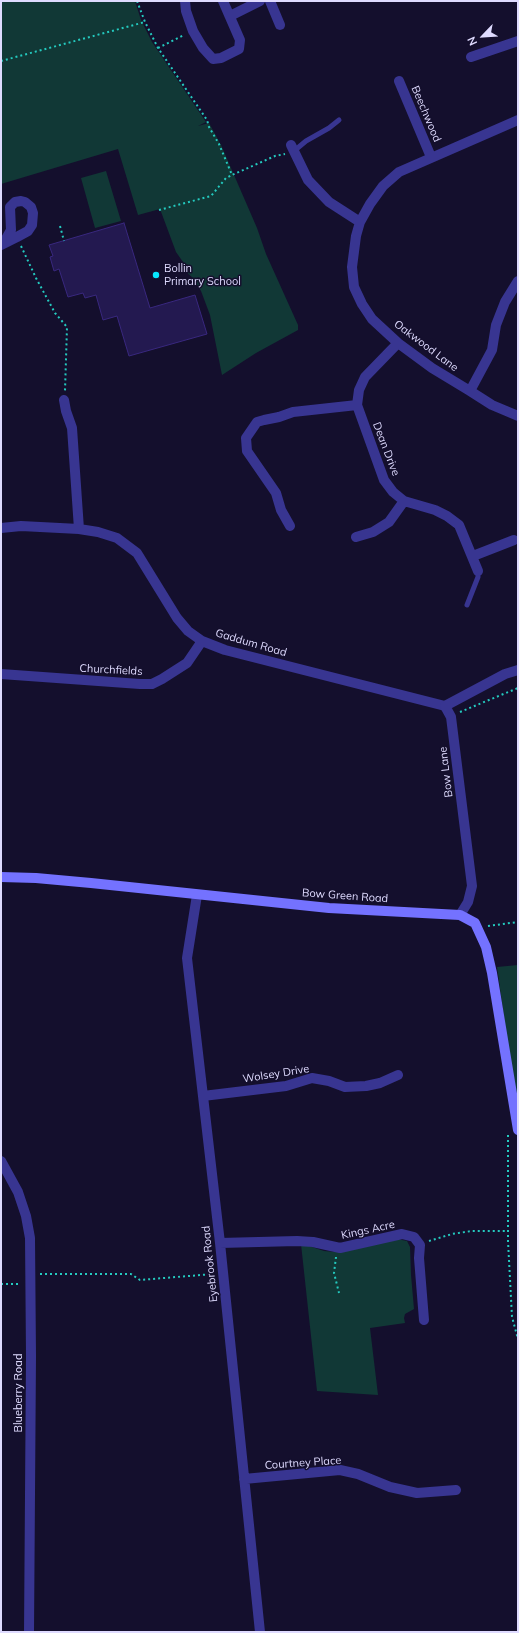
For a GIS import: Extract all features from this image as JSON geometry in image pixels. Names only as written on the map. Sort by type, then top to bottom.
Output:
[{"type":"main road","name":"Bow Green Road","points":[[1,877],[36,878],[91,883],[329,908],[460,915]]},
{"type":"main road","points":[[460,915],[475,923],[486,948],[492,973],[518,1130]]},
{"type":"street","points":[[185,1],[186,11],[193,31],[203,48],[213,59],[221,58],[239,49],[240,40],[223,1]]},
{"type":"street","points":[[230,16],[260,1]]},
{"type":"street","points":[[270,1],[280,25]]},
{"type":"street","points":[[471,57],[518,41]]},
{"type":"street","name":"Beechwood","points":[[399,81],[431,157]]},
{"type":"street","name":"Oakwood Lane","points":[[518,120],[431,157],[399,172],[394,176],[383,186],[370,204],[360,222],[356,236],[352,267],[354,287],[362,304],[372,318],[398,343],[432,368],[492,405],[518,416]]},
{"type":"street","points":[[292,148],[308,180],[329,202],[360,222]]},
{"type":"street","points":[[21,201],[28,204],[31,208],[34,219],[32,225],[28,231],[2,244],[11,230],[10,207],[15,202],[21,201]]},
{"type":"street","points":[[470,391],[492,350],[496,324],[505,302],[518,281]]},
{"type":"street","points":[[290,526],[281,510],[276,493],[247,451],[246,438],[257,422],[293,412],[357,406],[359,390],[365,377],[398,343]]},
{"type":"street","points":[[64,400],[72,428],[79,529]]},
{"type":"street","name":"Dean Drive","points":[[357,406],[384,480],[393,492],[404,501],[435,510],[448,516],[459,525],[478,571]]},
{"type":"street","points":[[356,537],[373,532],[389,522],[404,501]]},
{"type":"street","name":"Gaddum Road","points":[[1,528],[21,526],[79,529],[98,532],[117,538],[137,552],[177,618],[188,631],[202,641],[226,650],[445,706]]},
{"type":"street","points":[[473,556],[514,540]]},
{"type":"street","name":"Churchfields","points":[[1,674],[152,684],[187,663],[202,641]]},
{"type":"street","points":[[445,706],[505,674],[518,670]]},
{"type":"street","name":"Bow Lane","points":[[445,706],[451,717],[472,886],[468,902],[460,915]]},
{"type":"street","name":"Eyebrook Road","points":[[197,895],[187,958],[220,1243],[260,1632]]},
{"type":"street","name":"Wolsey Drive","points":[[203,1096],[286,1086],[312,1078],[329,1081],[345,1087],[366,1086],[398,1075]]},
{"type":"street","name":"Blueberry Road","points":[[1,1161],[18,1192],[26,1216],[30,1238],[31,1356],[29,1632]]},
{"type":"street","name":"Kings Acre","points":[[220,1243],[297,1240],[313,1242],[336,1248],[378,1241],[402,1234],[414,1238],[420,1245]]},
{"type":"street","points":[[420,1245],[419,1258],[424,1320]]},
{"type":"street","name":"Courtney Place","points":[[244,1479],[340,1470],[358,1474],[390,1487],[417,1493],[456,1490]]},
{"type":"lane","points":[[292,148],[329,128],[339,120]]},
{"type":"lane","points":[[467,605],[478,577],[478,571]]},
{"type":"path","points":[[137,1],[145,22],[158,48],[208,120],[209,127],[219,144],[232,175]]},
{"type":"path","points":[[1,61],[145,22]]},
{"type":"path","points":[[158,48],[193,31]]},
{"type":"path","points":[[159,210],[211,196],[226,178],[292,148]]},
{"type":"path","points":[[60,226],[64,241]]},
{"type":"path","points":[[17,237],[46,296],[56,313],[67,327],[64,400]]},
{"type":"path","points":[[451,717],[518,688]]},
{"type":"path","points":[[477,928],[518,922]]},
{"type":"path","points":[[507,1129],[508,1231],[512,1317],[518,1339]]},
{"type":"path","points":[[420,1245],[452,1234],[472,1231],[508,1231]]},
{"type":"path","points":[[336,1248],[334,1273],[339,1293]]},
{"type":"path","points":[[1,1284],[31,1279],[131,1274],[140,1280],[223,1273]]},
{"type":"green space","points":[[1,1],[135,1],[141,20],[152,42],[206,122],[198,126],[209,123],[221,145],[257,228],[266,254],[298,325],[298,330],[256,353],[222,375],[210,315],[201,291],[193,278],[185,271],[183,262],[176,252],[160,209],[138,215],[118,149],[1,184]]},
{"type":"green space","points":[[106,171],[121,221],[95,228],[81,178]]},
{"type":"green space","points":[[518,965],[518,1117],[497,967]]},
{"type":"green space","points":[[397,1239],[407,1241],[410,1247],[414,1309],[405,1314],[405,1323],[370,1328],[378,1395],[317,1391],[301,1244],[324,1251],[335,1252]]},
{"type":"building","points":[[124,223],[150,308],[195,295],[207,334],[129,356],[117,316],[103,320],[96,295],[85,298],[83,293],[68,297],[59,269],[54,271],[50,257],[53,256],[49,245]]},
{"type":"place","name":"Bollin Primary School","points":[[156,275]]}]
